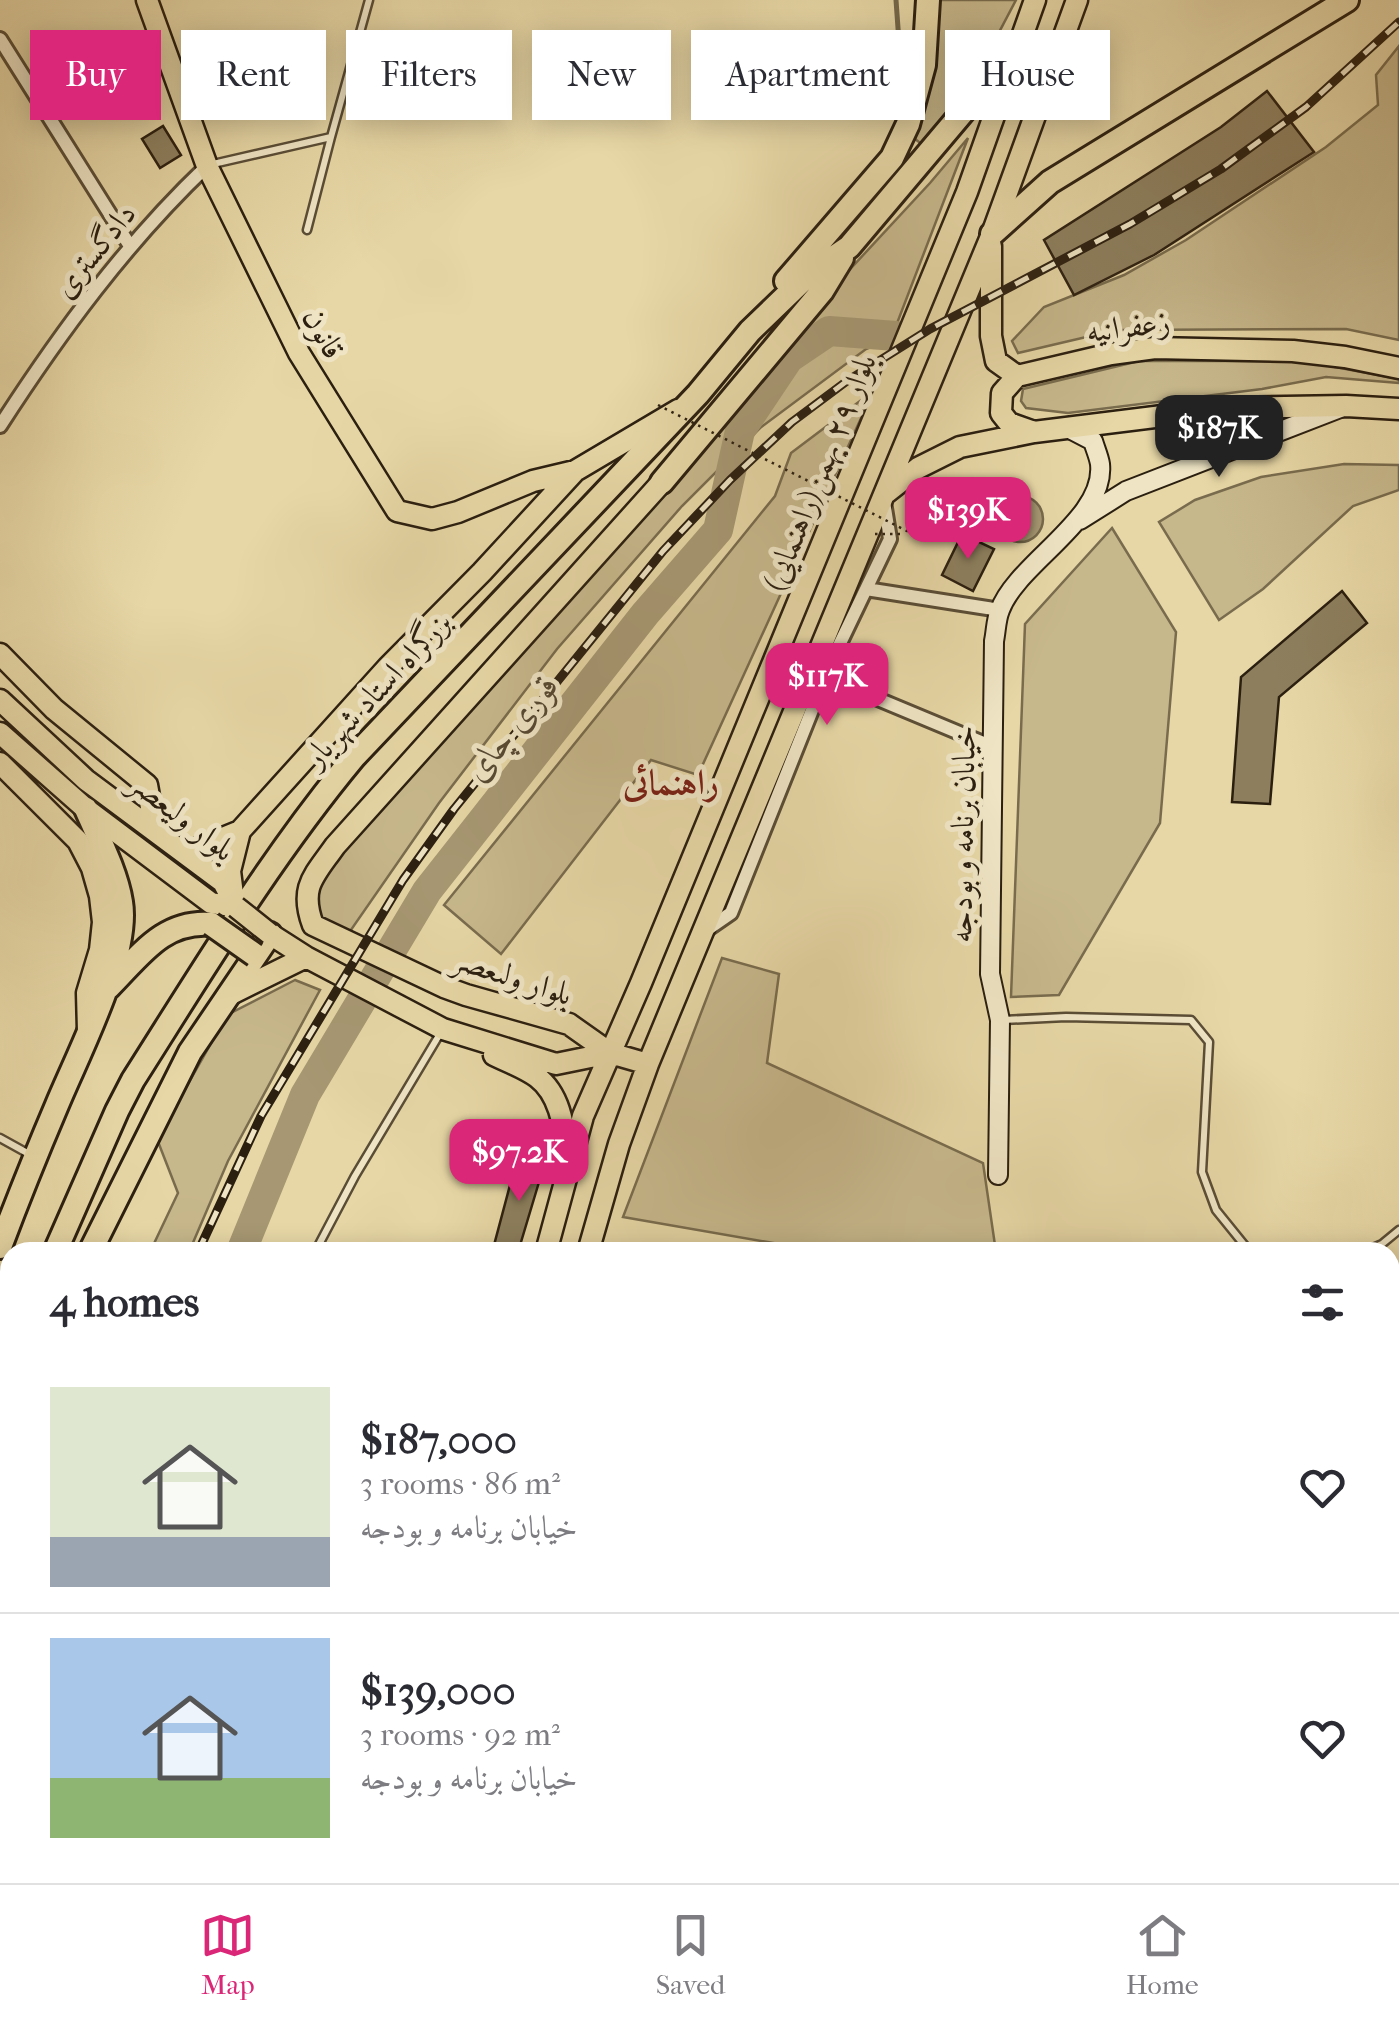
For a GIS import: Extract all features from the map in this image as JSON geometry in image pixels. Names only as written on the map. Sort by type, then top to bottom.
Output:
[{"type":"highway","points":[[750,331],[773,296],[892,158],[908,124],[924,65],[928,0]]},
{"type":"highway","points":[[992,234],[1050,182],[1347,0]]},
{"type":"highway","name":"بزرگراه استاد شهریار","points":[[662,482],[822,291],[850,247],[957,120]]},
{"type":"highway","name":"بزرگراه استاد شهریار","points":[[59,1242],[133,1080],[266,872],[321,797],[692,401],[750,331],[808,276],[850,247]]},
{"type":"highway","points":[[2,1242],[119,948],[122,904],[86,809]]},
{"type":"highway","points":[[104,991],[154,942],[192,922],[211,924],[255,955]]},
{"type":"highway","points":[[95,1242],[190,1052],[270,934]]},
{"type":"main road","name":"قانون","points":[[147,0],[207,166],[299,354],[397,511],[432,519],[533,481],[575,471]]},
{"type":"main road","name":"بلوار ٢٩ بهمن(راهنمایی)","points":[[1024,30],[1035,0]]},
{"type":"main road","name":"بلوار ٢٩ بهمن(راهنمایی)","points":[[591,1242],[619,1144],[648,1064],[992,234],[1077,0]]},
{"type":"main road","name":"بلوار ٢٩ بهمن(راهنمایی)","points":[[549,1242],[583,1116],[967,192],[992,120]]},
{"type":"main road","points":[[992,234],[991,336],[996,361],[1017,376],[1002,393],[1001,413],[1009,424],[1034,432]]},
{"type":"main road","name":"زعفرانیه","points":[[1017,376],[1156,348],[1292,351],[1399,368]]},
{"type":"main road","points":[[186,853],[240,830],[388,666],[575,471],[692,401]]},
{"type":"main road","points":[[883,496],[918,468],[960,447],[1034,432],[1227,408],[1399,409]]},
{"type":"main road","name":"بلوار ولىعصر","points":[[610,1052],[568,1024],[466,996],[313,925],[306,906],[310,881],[334,846],[662,482]]},
{"type":"main road","points":[[0,654],[54,709],[147,785],[155,830]]},
{"type":"main road","name":"بلوار ولیعصر","points":[[0,700],[86,780],[223,882],[236,907]]},
{"type":"main road","name":"بلوار ولیعصر","points":[[0,733],[86,809],[212,903],[236,907]]},
{"type":"main road","points":[[0,763],[78,841],[92,868],[103,922],[100,950],[87,992],[88,1031]]},
{"type":"main road","points":[[236,907],[230,871],[240,830]]},
{"type":"main road","name":"بلوار ولىعصر","points":[[236,907],[306,957],[443,1029],[556,1064],[610,1052]]},
{"type":"main road","points":[[226,996],[306,957]]},
{"type":"main road","points":[[443,1029],[538,1078],[559,1108],[569,1164]]},
{"type":"main road","points":[[610,1052],[648,1064]]},
{"type":"street","points":[[0,38],[130,246]]},
{"type":"street","name":"دادگستری","points":[[0,426],[46,356],[130,246],[207,166]]},
{"type":"street","name":"خیابان برنامه و بودجه","points":[[1076,522],[1126,491],[1346,406]]},
{"type":"street","name":"خیابان برنامه و بودجه","points":[[998,1175],[1000,1020],[990,974],[994,641],[1000,610],[1014,587],[1076,522],[1098,486],[1100,463],[1093,441],[1068,428]]},
{"type":"street","points":[[703,932],[731,912],[825,677],[890,538],[883,496]]},
{"type":"street","points":[[866,589],[1000,610]]},
{"type":"street","points":[[825,677],[993,746]]},
{"type":"lane","points":[[308,230],[369,0]]},
{"type":"lane","points":[[207,166],[331,138]]},
{"type":"lane","points":[[1000,1020],[1191,1020],[1209,1042],[1202,1172],[1216,1210],[1242,1242]]},
{"type":"lane","points":[[321,1242],[355,1176],[443,1029]]},
{"type":"lane","points":[[0,1138],[35,1157]]},
{"type":"path","points":[[658,405],[912,534],[876,534]]},
{"type":"shaded area","points":[[938,0],[1016,0],[1000,30],[945,30],[945,114],[923,145],[915,139],[920,120],[925,120],[925,101],[933,70]]},
{"type":"shaded area","points":[[1399,46],[1399,340],[1346,329],[1116,330],[1018,353],[1012,341],[1044,307],[1124,275],[1186,240],[1326,147],[1378,105],[1376,75]]},
{"type":"shaded area","points":[[968,138],[891,339],[866,349],[760,428],[682,506],[557,649],[439,803],[344,940],[325,927],[317,917],[315,901],[332,863],[815,307]]},
{"type":"shaded area","points":[[1139,361],[1303,361],[1399,379],[1399,383],[1326,377],[1262,389],[1068,413],[1026,408],[1021,401],[1023,389]]},
{"type":"shaded area","points":[[864,398],[862,416],[698,775],[651,760],[501,954],[444,905],[775,496],[791,453]]},
{"type":"shaded area","points":[[1344,464],[1399,465],[1399,490],[1353,506],[1263,589],[1219,620],[1159,522],[1195,500],[1261,477]]},
{"type":"shaded area","points":[[1020,496],[1036,503],[1043,519],[1036,535],[1020,542],[1004,535],[997,519],[1004,503]]},
{"type":"shaded area","points":[[1112,528],[1176,632],[1160,823],[1059,995],[1011,997],[1025,624]]},
{"type":"shaded area","points":[[722,958],[779,974],[767,1063],[983,1163],[995,1242],[767,1242],[623,1217]]},
{"type":"shaded area","points":[[295,980],[320,990],[228,1161],[193,1242],[155,1242],[178,1193],[157,1139],[227,1015]]},
{"type":"building","points":[[1267,91],[1314,152],[1154,255],[1074,295],[1044,240],[1221,127]]},
{"type":"building","points":[[163,126],[181,155],[160,168],[142,139]]},
{"type":"building","points":[[962,534],[994,549],[973,591],[942,575]]},
{"type":"building","points":[[1342,591],[1367,623],[1279,697],[1270,804],[1232,802],[1241,677]]},
{"type":"building","points":[[518,1155],[545,1162],[521,1242],[495,1242]]},
{"type":"waterway","points":[[896,0],[898,30]]},
{"type":"waterway","name":"قوری چای","points":[[245,1242],[305,1095],[427,891],[645,614],[718,530],[740,431],[789,358],[829,331],[896,336]]},
{"type":"railway","points":[[203,1242],[261,1116],[403,880],[454,809],[663,551],[730,480],[792,422],[847,381],[930,329],[1130,224],[1221,169],[1306,107],[1399,22]]},
{"type":"district","name":"راهنمائی","points":[[671,782]]}]
